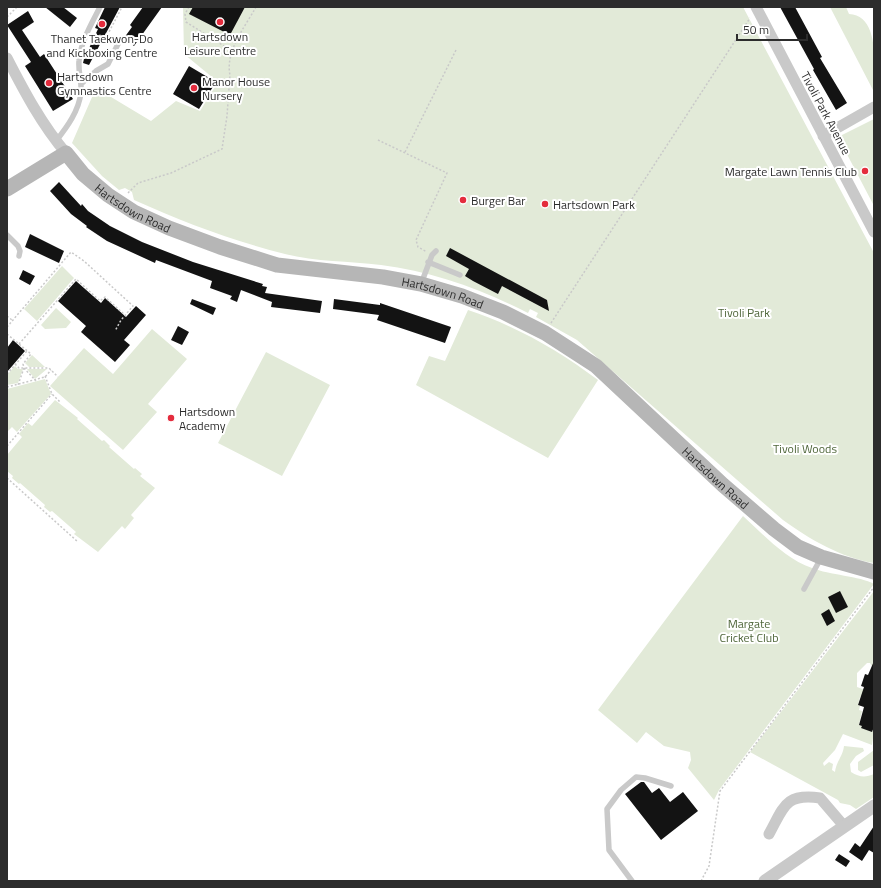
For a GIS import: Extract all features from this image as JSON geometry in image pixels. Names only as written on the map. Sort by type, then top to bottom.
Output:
[{"type":"main road","name":"Hartsdown Road","points":[[66,153],[91,182],[120,204],[169,228],[220,247],[277,265],[383,276],[421,284],[462,296],[503,312],[545,333],[596,366],[723,485],[774,529],[798,547],[821,558],[874,572]]},
{"type":"main road","points":[[7,189],[66,153]]},
{"type":"street","name":"Tivoli Park Avenue","points":[[757,9],[874,232]]},
{"type":"street","name":"Hartsdown Road","points":[[7,58],[35,109],[56,141],[66,153]]},
{"type":"street","points":[[823,136],[874,107]]},
{"type":"street","points":[[769,834],[788,802],[795,797],[806,796],[820,798],[844,826]]},
{"type":"street","points":[[765,881],[874,806]]},
{"type":"lane","points":[[56,141],[69,124],[76,109],[81,92],[79,62],[82,49],[100,7]]},
{"type":"lane","points":[[81,84],[96,71],[108,64],[120,40]]},
{"type":"lane","points":[[7,235],[18,246],[20,251],[19,256]]},
{"type":"lane","points":[[421,284],[428,262],[434,253]]},
{"type":"lane","points":[[428,262],[460,275]]},
{"type":"lane","points":[[804,589],[821,558]]},
{"type":"lane","points":[[632,881],[609,850],[607,809],[621,790],[636,777],[645,778],[671,786]]},
{"type":"path","points":[[7,17],[17,7]]},
{"type":"path","points":[[94,35],[104,36],[109,32],[122,7]]},
{"type":"path","points":[[189,7],[185,14],[186,22],[232,51]]},
{"type":"path","points":[[120,204],[130,190],[138,183],[171,173],[222,149],[228,116],[229,68],[232,51],[256,7]]},
{"type":"path","points":[[545,333],[757,9]]},
{"type":"path","points":[[405,152],[456,50]]},
{"type":"path","points":[[378,140],[447,173],[416,240],[418,247],[434,253]]},
{"type":"path","points":[[7,326],[71,252],[84,261],[133,306],[125,315],[115,331]]},
{"type":"path","points":[[19,344],[76,279],[100,301],[105,296],[125,315]]},
{"type":"path","points":[[7,316],[12,320]]},
{"type":"path","points":[[7,334],[31,354],[23,364],[24,368],[18,385]]},
{"type":"path","points":[[7,374],[27,351]]},
{"type":"path","points":[[15,364],[19,368],[49,368],[58,377]]},
{"type":"path","points":[[24,368],[36,380]]},
{"type":"path","points":[[7,387],[36,380],[45,376],[51,370]]},
{"type":"path","points":[[45,376],[52,394],[60,402]]},
{"type":"path","points":[[7,446],[52,394]]},
{"type":"path","points":[[7,478],[78,542]]},
{"type":"path","points":[[701,881],[709,866],[720,791],[874,587]]},
{"type":"green space","points":[[183,7],[743,7],[874,253],[874,563],[850,557],[826,547],[783,520],[577,340],[536,317],[538,313],[530,309],[528,313],[475,289],[419,272],[381,265],[309,259],[266,249],[227,237],[171,216],[134,200],[132,192],[125,188],[119,190],[102,176],[72,143],[96,88],[151,121],[176,101],[200,111],[218,82],[184,54]]},
{"type":"green space","points":[[830,7],[846,7],[849,14],[859,17],[866,24],[871,33],[875,58],[874,92]]},
{"type":"green space","name":"Margate Lawn Tennis Club","points":[[874,119],[874,206],[838,137]]},
{"type":"green space","points":[[62,266],[74,278],[37,321],[24,309]]},
{"type":"green space","points":[[56,308],[71,322],[66,328],[45,329],[41,325]]},
{"type":"green space","points":[[468,310],[520,331],[568,359],[598,380],[548,458],[416,385],[429,356],[445,361]]},
{"type":"green space","points":[[152,329],[187,359],[148,404],[157,412],[123,450],[50,386],[84,348],[113,374]]},
{"type":"green space","points":[[266,352],[330,385],[282,476],[218,443]]},
{"type":"green space","points":[[32,355],[45,367],[29,367],[25,363]]},
{"type":"green space","points":[[15,366],[18,369],[23,369],[18,383],[7,385],[7,375]]},
{"type":"green space","points":[[27,369],[47,369],[35,379]]},
{"type":"green space","points":[[45,379],[51,394],[17,432],[12,427],[7,432],[7,389]]},
{"type":"green space","points":[[55,400],[78,418],[77,419],[102,441],[104,440],[110,446],[109,447],[142,474],[140,476],[155,488],[131,515],[134,518],[125,529],[122,526],[98,552],[74,534],[76,532],[52,511],[50,512],[44,507],[45,505],[12,478],[13,476],[7,471],[7,455],[22,437],[19,434],[28,423],[32,426]]},
{"type":"green space","name":"Margate Cricket Club","points":[[743,516],[775,546],[802,564],[819,570],[861,579],[874,584],[719,790],[714,800],[688,768],[691,760],[690,752],[664,746],[646,732],[637,743],[598,710]]},
{"type":"green space","points":[[874,591],[874,670],[870,663],[867,663],[857,673],[857,687],[871,692],[860,697],[858,705],[860,706],[859,710],[862,711],[859,725],[862,726],[862,728],[874,731],[872,745],[843,734],[835,750],[823,763],[824,766],[829,762],[833,764],[832,770],[835,772],[844,746],[863,748],[864,751],[856,756],[850,764],[851,772],[862,776],[874,774],[874,797],[856,809],[850,805],[840,803],[838,800],[750,752]]},
{"type":"green space","points":[[874,750],[874,765],[861,772],[858,770],[858,762]]},
{"type":"building","points":[[45,7],[63,7],[77,18],[70,27]]},
{"type":"building","points":[[105,7],[120,7],[89,65],[83,63],[98,29],[95,28]]},
{"type":"building","points":[[143,7],[162,7],[134,46],[124,38],[132,27],[130,25]]},
{"type":"building","name":"Hartsdown Leisure Centre","points":[[193,7],[245,7],[230,35],[189,14]]},
{"type":"building","points":[[780,7],[795,7],[822,57],[820,58],[847,103],[836,110],[813,70],[814,69]]},
{"type":"building","name":"Hartsdown Gymnastics Centre","points":[[28,11],[34,22],[22,30],[40,57],[44,54],[73,99],[53,111],[25,66],[31,62],[7,25]]},
{"type":"building","name":"Manor House Nursery","points":[[189,66],[216,82],[199,109],[173,94]]},
{"type":"building","points":[[59,182],[81,206],[82,204],[88,211],[110,226],[142,242],[193,262],[263,284],[262,286],[267,287],[265,293],[322,301],[320,313],[271,307],[272,302],[241,290],[237,302],[230,299],[232,296],[210,288],[212,281],[156,260],[155,263],[107,241],[86,227],[87,226],[71,214],[50,191]]},
{"type":"building","points":[[30,234],[64,251],[59,263],[25,247]]},
{"type":"building","points":[[450,248],[547,300],[549,311],[502,286],[498,294],[465,276],[469,269],[446,256]]},
{"type":"building","points":[[23,270],[35,276],[30,285],[19,279]]},
{"type":"building","points":[[76,281],[101,303],[105,298],[126,317],[136,306],[146,315],[124,340],[130,345],[115,362],[81,332],[86,326],[58,301]]},
{"type":"building","points":[[192,299],[216,308],[213,315],[190,304]]},
{"type":"building","points":[[334,299],[380,305],[380,303],[451,327],[445,343],[377,320],[379,315],[333,309]]},
{"type":"building","points":[[178,326],[189,332],[182,345],[171,340]]},
{"type":"building","points":[[13,340],[25,351],[7,372],[7,348]]},
{"type":"building","points":[[840,591],[848,607],[836,613],[828,597]]},
{"type":"building","points":[[829,609],[835,621],[827,626],[821,614]]},
{"type":"building","points":[[874,661],[874,727],[872,732],[861,728],[862,726],[859,725],[864,707],[858,705],[864,687],[861,686],[865,674],[868,675]]},
{"type":"building","points":[[641,782],[644,782],[652,793],[659,788],[670,802],[683,792],[698,811],[661,840],[625,794]]},
{"type":"building","points":[[874,826],[874,853],[869,850],[862,861],[849,852],[855,843],[860,847]]},
{"type":"building","points":[[839,854],[850,861],[846,867],[835,860]]},
{"type":"place","name":"Hartsdown Leisure Centre","points":[[220,22]]},
{"type":"place","name":"Thanet Taekwon-Do and Kickboxing Centre","points":[[102,24]]},
{"type":"place","name":"Hartsdown Gymnastics Centre","points":[[49,83]]},
{"type":"place","name":"Manor House Nursery","points":[[194,88]]},
{"type":"place","name":"Margate Lawn Tennis Club","points":[[865,171]]},
{"type":"place","name":"Burger Bar","points":[[463,200]]},
{"type":"place","name":"Hartsdown Park","points":[[545,204]]},
{"type":"place","name":"Hartsdown Academy","points":[[171,418]]},
{"type":"park label","name":"Tivoli Park","points":[[744,312]]},
{"type":"park label","name":"Tivoli Woods","points":[[805,448]]}]
